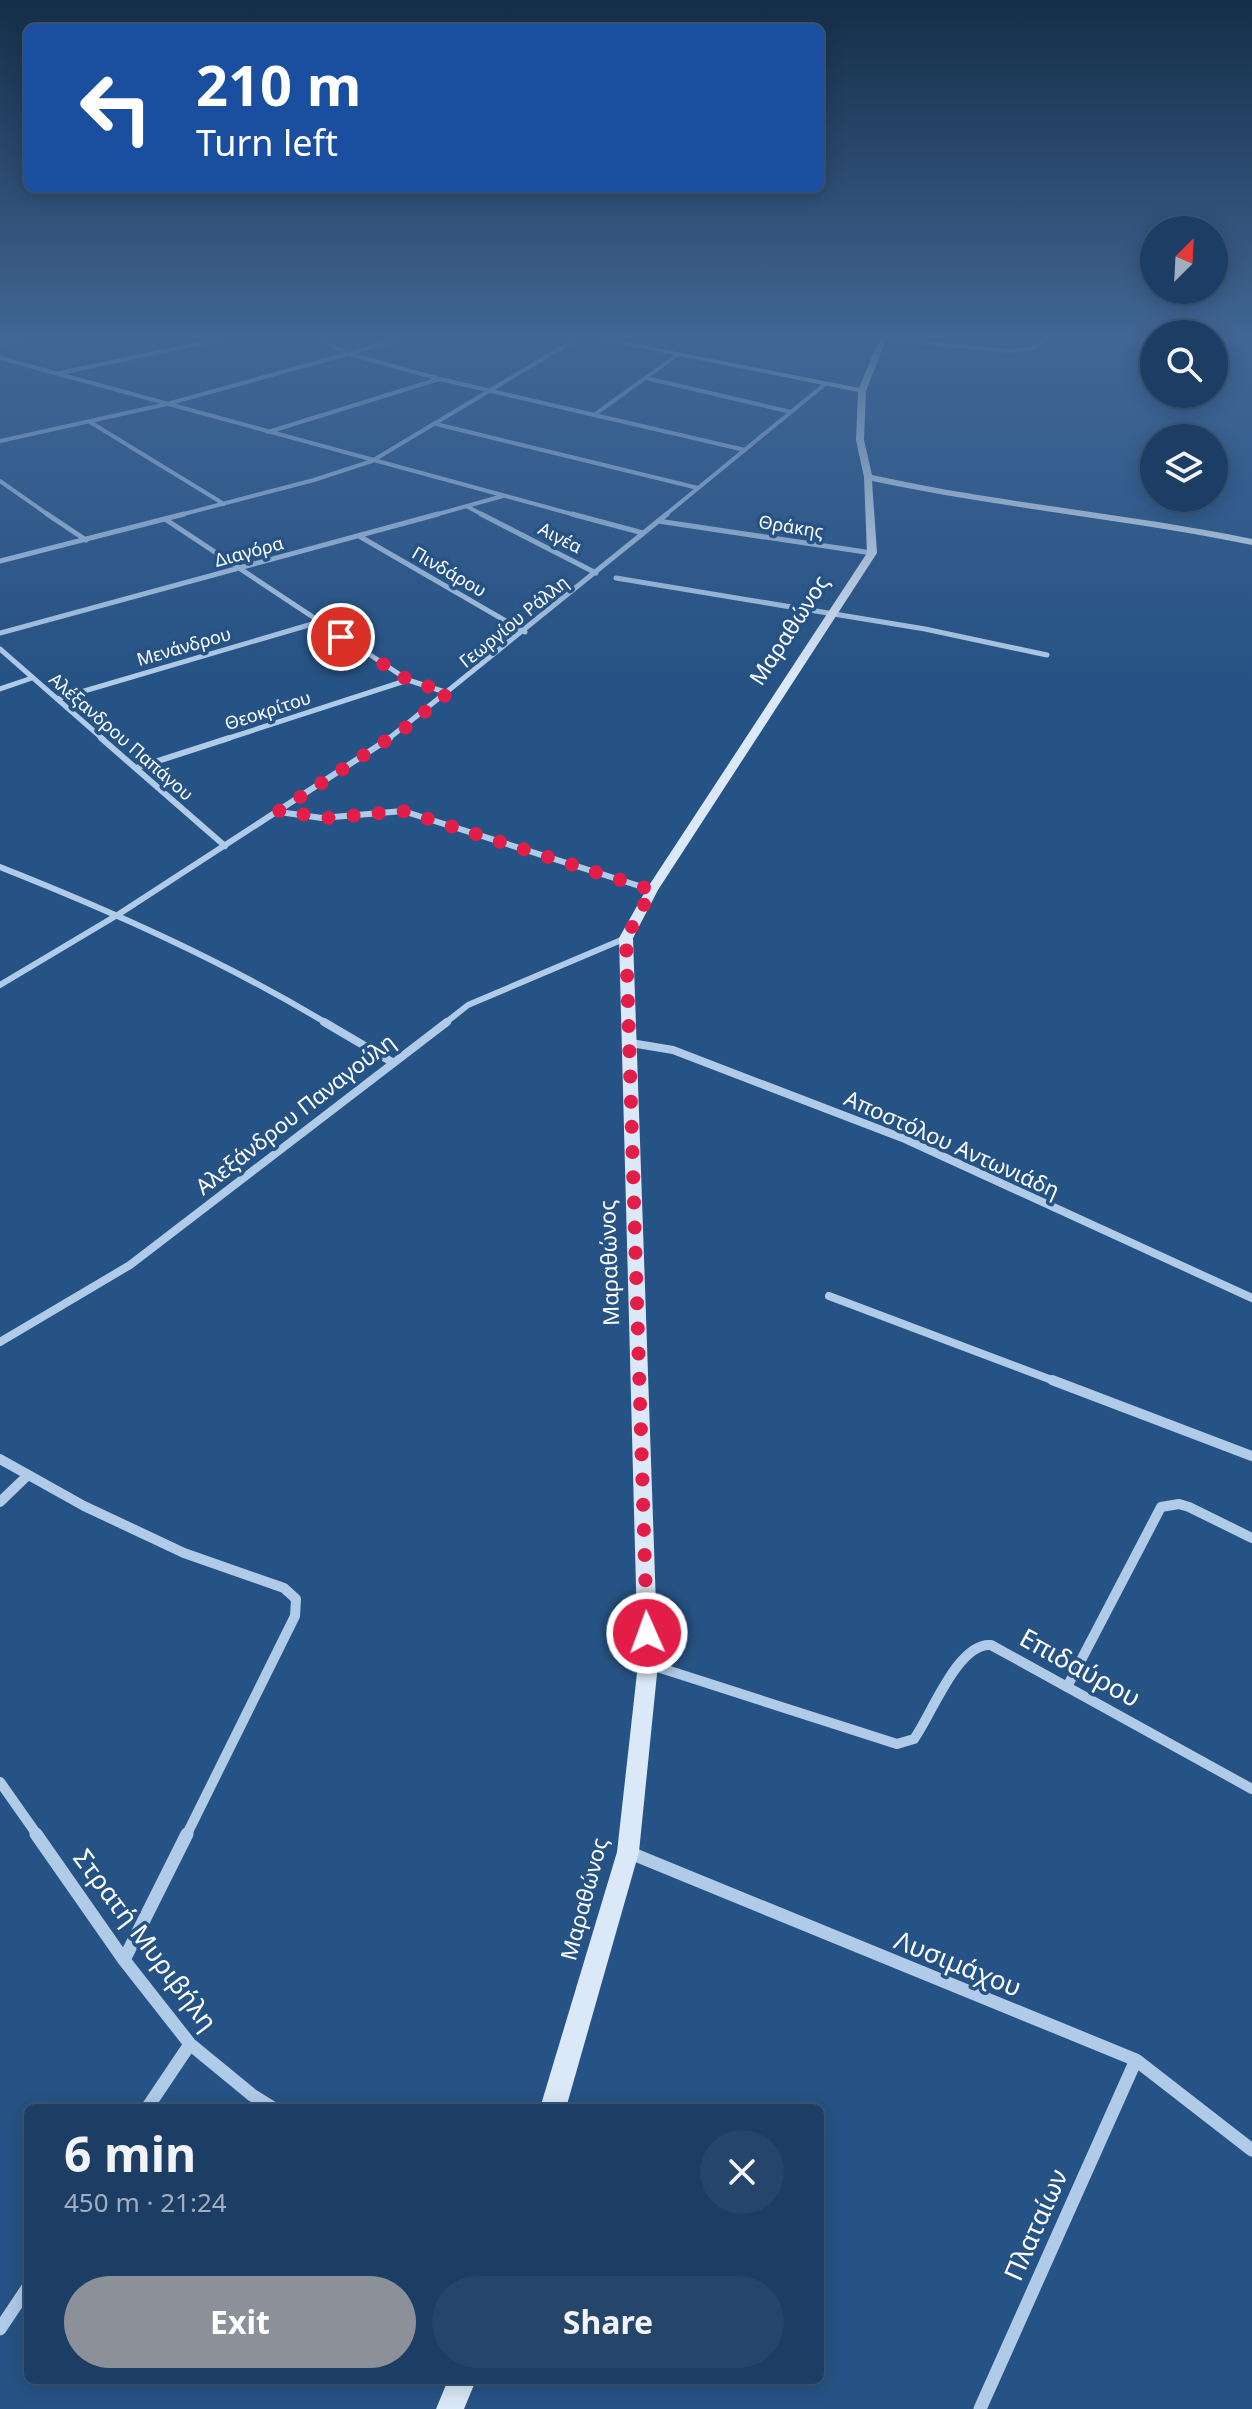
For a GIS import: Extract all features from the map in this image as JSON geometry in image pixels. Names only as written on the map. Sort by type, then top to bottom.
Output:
[{"type":"street","points":[[135,449],[224,504]]},
{"type":"street","points":[[330,449],[643,533]]},
{"type":"street","points":[[0,561],[314,480],[372,461],[392,449]]},
{"type":"street","points":[[542,449],[698,488]]},
{"type":"street","points":[[862,449],[868,477],[872,553]]},
{"type":"street","name":"Γεωργίου Ράλλη","points":[[0,985],[119,914],[405,728],[745,450]]},
{"type":"street","points":[[868,477],[935,492],[1163,524],[1252,542]]},
{"type":"street","points":[[0,481],[86,540]]},
{"type":"street","name":"Διαγόρα","points":[[0,633],[504,496]]},
{"type":"street","name":"Αιγέα","points":[[468,506],[596,573]]},
{"type":"street","points":[[165,519],[237,570],[408,680],[448,693]]},
{"type":"street","name":"Θράκης","points":[[658,521],[872,553]]},
{"type":"street","name":"Πινδάρου","points":[[359,536],[525,632]]},
{"type":"street","name":"Μαραθώνος","points":[[554,2104],[628,1852],[648,1664],[626,938],[652,890],[872,553]]},
{"type":"street","points":[[616,578],[925,629],[1047,655]]},
{"type":"street","name":"Μενάνδρου","points":[[57,699],[319,622]]},
{"type":"street","name":"Αλέξανδρου Παπάγου","points":[[0,649],[225,846]]},
{"type":"street","points":[[0,689],[32,678]]},
{"type":"street","name":"Θεοκρίτου","points":[[136,768],[408,680]]},
{"type":"street","points":[[279,811],[327,818],[403,811],[652,890]]},
{"type":"street","points":[[0,867],[119,914],[253,979],[392,1062]]},
{"type":"street","name":"Αλεξάνδρου Παναγούλη","points":[[0,1342],[130,1265],[468,1005],[626,938]]},
{"type":"street","name":"Αποστόλου Αντωνιάδη","points":[[631,1043],[673,1050],[905,1139],[1252,1298]]},
{"type":"street","points":[[829,1296],[1252,1456]]},
{"type":"street","points":[[0,1459],[84,1506],[184,1553],[284,1588],[292,1592],[298,1607],[124,1960]]},
{"type":"street","points":[[0,1502],[28,1475]]},
{"type":"street","points":[[1067,1687],[1161,1507],[1179,1504],[1189,1507],[1252,1538]]},
{"type":"street","name":"Επιδαύρου","points":[[648,1664],[897,1744],[914,1739],[964,1655],[980,1644],[1001,1649],[1252,1789]]},
{"type":"street","name":"Στρατή Μυριβήλη","points":[[0,1782],[124,1960],[190,2044],[267,2104]]},
{"type":"street","name":"Λυσιμάχου","points":[[628,1852],[1136,2060],[1252,2150]]},
{"type":"street","points":[[150,2104],[190,2044]]},
{"type":"street","name":"Πλαταίων","points":[[980,2409],[1136,2060]]},
{"type":"street","points":[[0,2329],[24,2293]]},
{"type":"street","points":[[450,2409],[460,2384]]},
{"type":"route","points":[[341,637],[408,680],[448,693],[405,728],[279,811],[327,818],[403,811],[652,890],[626,938],[647,1633]]}]
